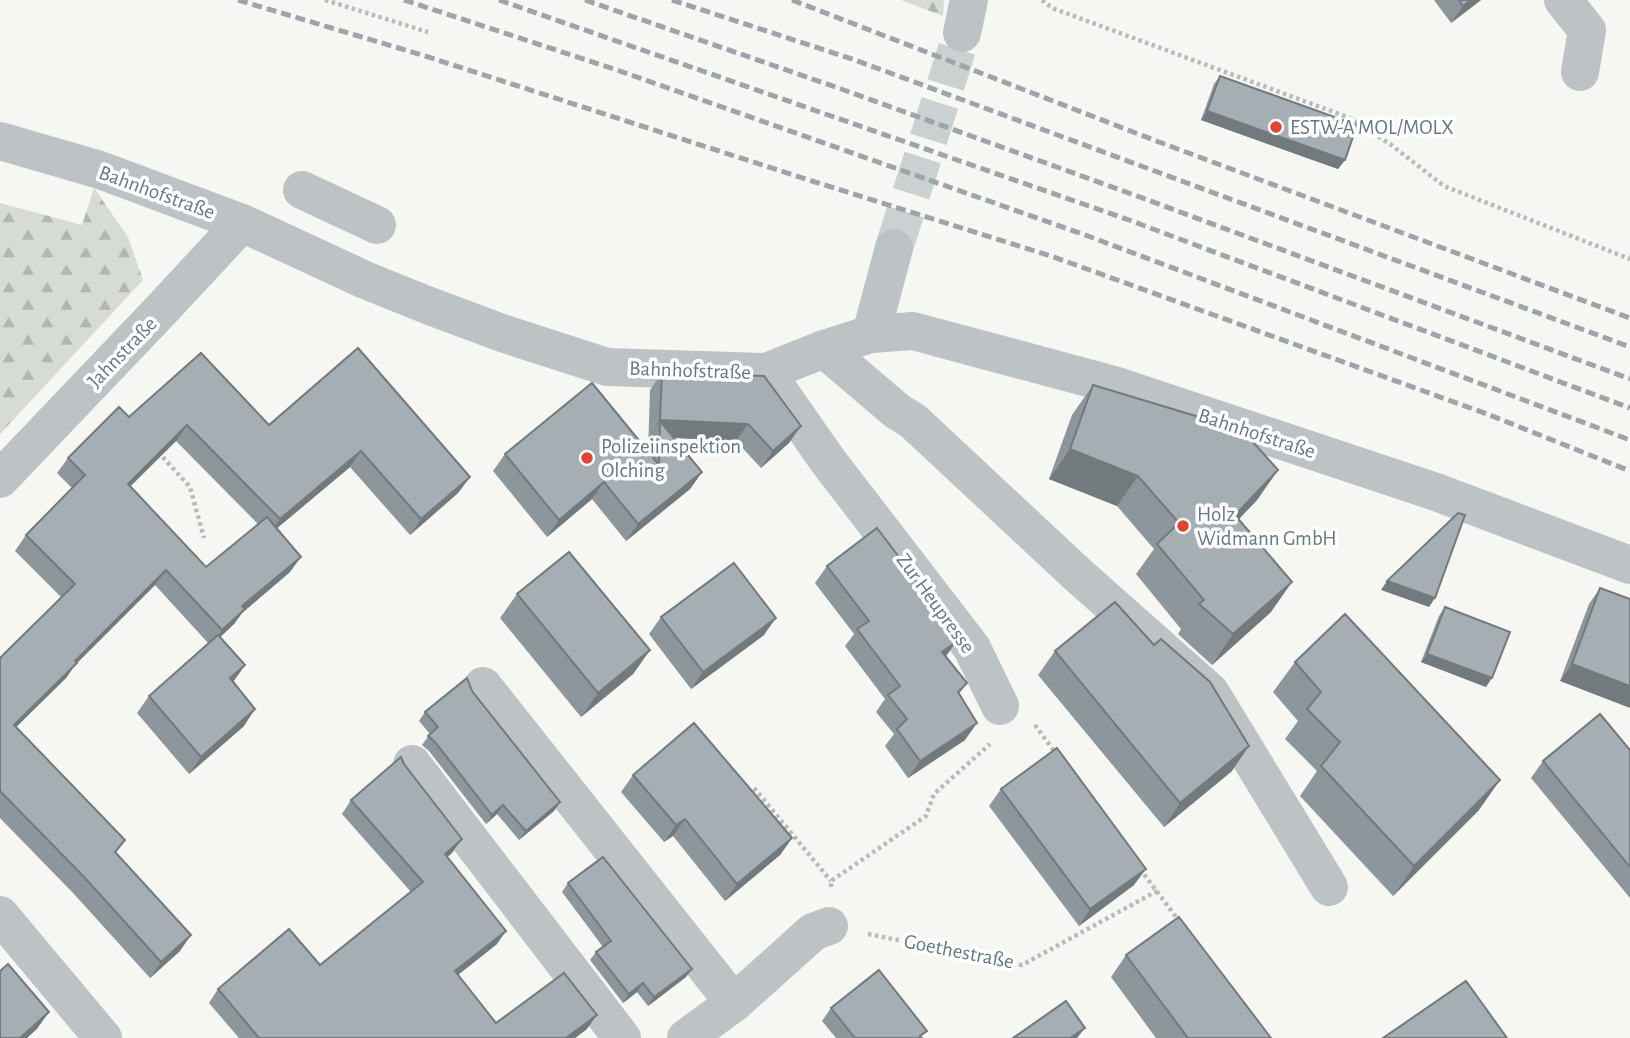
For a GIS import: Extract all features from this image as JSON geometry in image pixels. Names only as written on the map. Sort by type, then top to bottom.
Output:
[{"type":"street","points":[[1563,0],[1587,30],[1580,72]]},
{"type":"street","name":"Bahnhofstraße","points":[[0,141],[100,170],[242,223],[427,306],[607,367],[766,372],[871,334],[913,331],[1114,385],[1436,492],[1630,565]]},
{"type":"street","points":[[302,190],[377,225]]},
{"type":"street","name":"Jahnstraße","points":[[0,479],[242,223]]},
{"type":"street","points":[[871,334],[894,248]]},
{"type":"street","points":[[824,349],[897,411],[913,421],[1077,574],[1210,692],[1329,887]]},
{"type":"street","name":"Zur Heupresse","points":[[766,372],[828,461],[972,648],[997,723]]},
{"type":"street","points":[[483,686],[734,1003]]},
{"type":"street","points":[[412,764],[622,1038]]},
{"type":"street","points":[[0,915],[103,1038]]},
{"type":"street","points":[[686,1038],[734,1003],[813,932],[829,926]]},
{"type":"path","points":[[325,0],[428,32]]},
{"type":"path","points":[[1042,0],[1052,8],[1350,118],[1390,144],[1444,186],[1630,259]]},
{"type":"path","points":[[155,448],[190,487],[204,538]]},
{"type":"path","points":[[831,881],[926,816],[934,794],[997,723],[1026,712],[1058,757]]},
{"type":"path","points":[[754,788],[831,881],[829,926]]},
{"type":"path","points":[[1140,869],[1181,925]]},
{"type":"path","name":"Goethestraße","points":[[829,926],[1022,965],[1157,891]]},
{"type":"green space","points":[[901,0],[944,0],[943,16]]},
{"type":"green space","points":[[94,188],[128,237],[143,280],[0,434],[0,203],[82,225]]},
{"type":"building","points":[[1459,0],[1471,0],[1463,6]]},
{"type":"building","name":"ESTW-A MOL/MOLX","points":[[1220,76],[1357,125],[1345,160],[1207,111]]},
{"type":"building","points":[[358,348],[470,477],[421,519],[361,451],[280,519],[187,425],[128,484],[206,567],[267,517],[301,557],[242,606],[245,609],[222,630],[166,570],[14,725],[125,840],[115,852],[191,935],[161,962],[85,878],[0,791],[0,658],[75,584],[26,535],[85,475],[68,458],[119,407],[129,417],[201,353],[269,425]]},
{"type":"building","points":[[662,373],[764,376],[801,426],[773,451],[748,424],[660,420]]},
{"type":"building","points":[[592,383],[659,465],[660,421],[702,472],[638,524],[604,482],[559,520],[505,454]]},
{"type":"building","points":[[1093,385],[1242,430],[1278,470],[1235,515],[1292,582],[1233,634],[1199,604],[1204,600],[1157,544],[1179,523],[1138,476],[1070,449]]},
{"type":"building","points":[[1458,513],[1465,515],[1435,598],[1387,581]]},
{"type":"building","points":[[877,528],[918,582],[913,586],[956,642],[942,652],[967,683],[958,692],[977,723],[920,761],[897,729],[907,719],[888,695],[900,686],[857,629],[869,621],[827,566]]},
{"type":"building","points":[[569,552],[650,650],[598,693],[517,594]]},
{"type":"building","points":[[734,563],[776,618],[703,672],[661,617]]},
{"type":"building","points":[[1600,588],[1630,599],[1630,686],[1572,664]]},
{"type":"building","points":[[1115,602],[1154,645],[1161,639],[1210,682],[1249,746],[1180,803],[1055,651]]},
{"type":"building","points":[[1445,607],[1510,632],[1492,678],[1427,654]]},
{"type":"building","points":[[1345,614],[1500,780],[1414,866],[1321,766],[1340,742],[1307,709],[1321,692],[1295,662]]},
{"type":"building","points":[[218,635],[245,665],[230,678],[255,709],[201,757],[149,696]]},
{"type":"building","points":[[467,678],[472,691],[560,802],[526,831],[503,805],[492,815],[428,736],[438,727],[425,712]]},
{"type":"building","points":[[1600,714],[1630,750],[1630,867],[1543,761]]},
{"type":"building","points":[[694,723],[792,838],[737,884],[685,819],[676,825],[633,775]]},
{"type":"building","points":[[1057,748],[1146,869],[1090,909],[1001,789]]},
{"type":"building","points":[[401,757],[462,839],[445,854],[506,931],[455,971],[496,1023],[564,973],[597,1015],[566,1038],[259,1038],[218,989],[289,929],[320,965],[423,882],[351,800]]},
{"type":"building","points":[[603,857],[692,969],[654,997],[643,983],[629,994],[596,952],[611,941],[568,883]]},
{"type":"building","points":[[1179,917],[1271,1038],[1188,1038],[1126,955]]},
{"type":"building","points":[[8,964],[49,1012],[20,1038],[0,1038],[0,971]]},
{"type":"building","points":[[879,970],[927,1031],[920,1036],[922,1038],[855,1038],[831,1008]]},
{"type":"building","points":[[1466,981],[1507,1038],[1383,1038]]},
{"type":"building","points":[[1066,1001],[1085,1028],[1070,1038],[1013,1038]]},
{"type":"tunnel","points":[[894,248],[962,33]]},
{"type":"railway","points":[[238,0],[422,55],[1051,256],[1487,414],[1630,471]]},
{"type":"railway","points":[[404,0],[617,70],[1088,236],[1630,440]]},
{"type":"railway","points":[[499,0],[1129,220],[1630,408]]},
{"type":"railway","points":[[585,0],[1137,196],[1630,379]]},
{"type":"railway","points":[[672,0],[855,60],[1630,347]]},
{"type":"railway","points":[[792,0],[1159,142],[1630,318]]},
{"type":"place","name":"ESTW-A MOL/MOLX","points":[[1276,127]]},
{"type":"place","name":"Polizeiinspektion Olching","points":[[587,458]]},
{"type":"place","name":"Holz Widmann GmbH","points":[[1183,526]]}]
